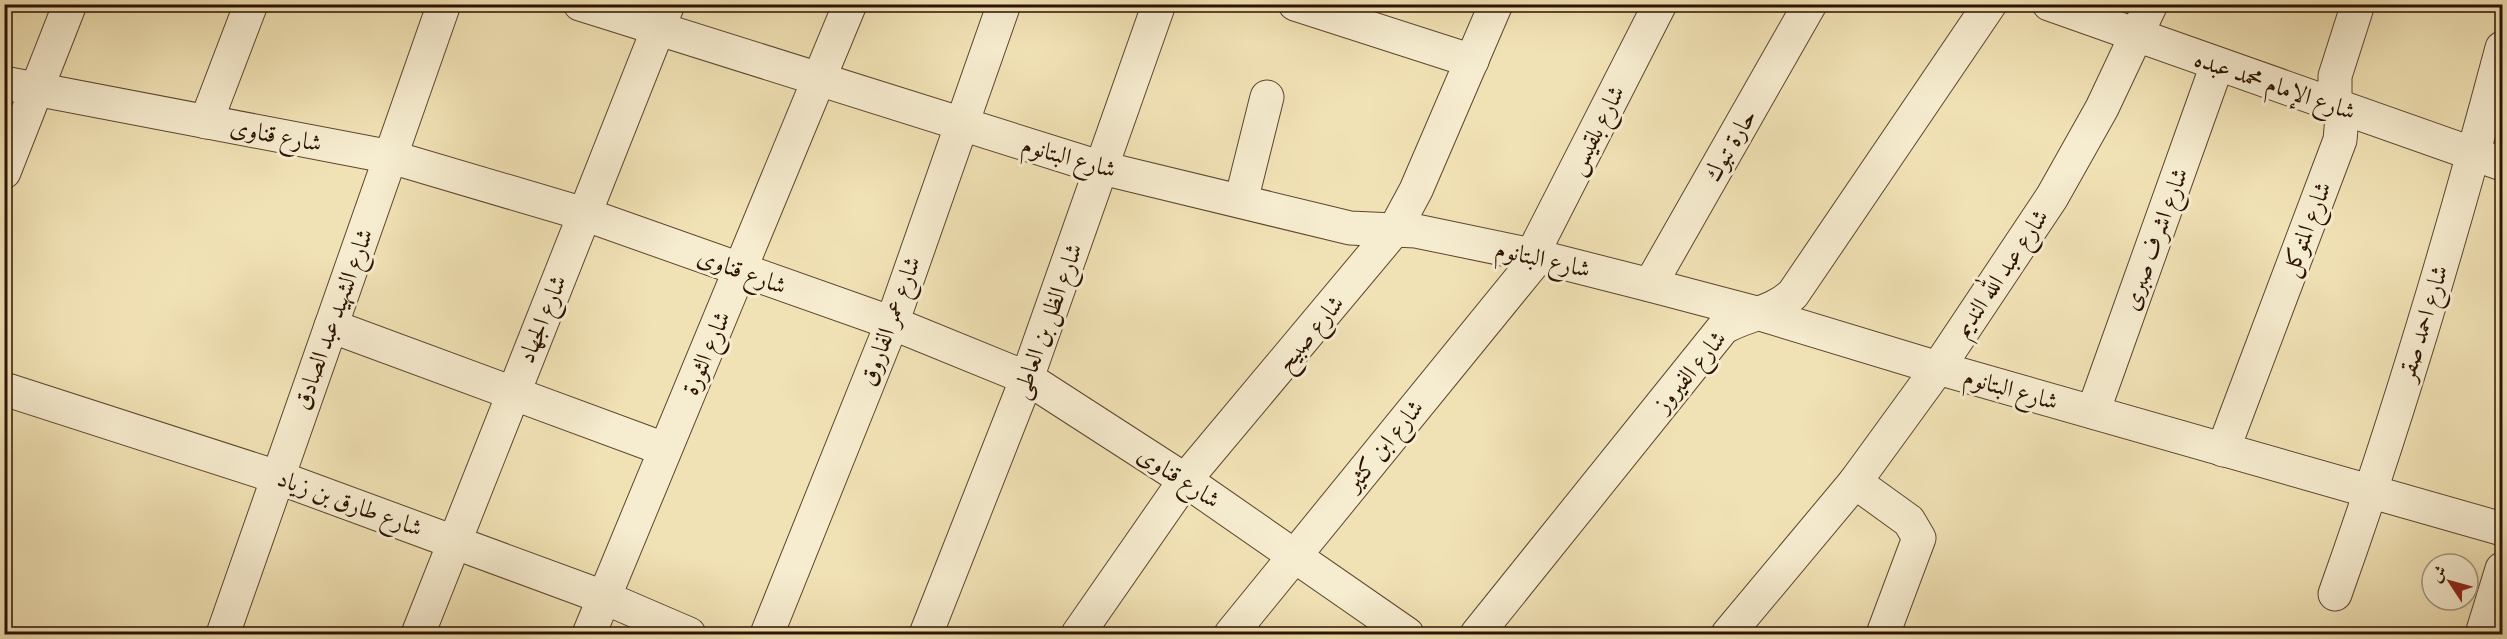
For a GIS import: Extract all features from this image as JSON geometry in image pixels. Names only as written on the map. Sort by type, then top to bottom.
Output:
[{"type":"street","points":[[4,172],[70,4]]},
{"type":"street","points":[[206,122],[251,4]]},
{"type":"street","name":"شارع الشهيد عبد الصادق","points":[[223,634],[444,4]]},
{"type":"street","name":"شارع البتانوم","points":[[580,4],[663,17],[819,80],[1101,168],[1350,228],[1416,231],[1535,256],[1650,285],[1760,314],[1938,368],[2502,530]]},
{"type":"street","name":"شارع الثورة","points":[[589,634],[850,4]]},
{"type":"street","name":"شارع عمر الفاروق","points":[[767,634],[892,323],[1004,4]]},
{"type":"street","name":"شارع الظل بن العاطى","points":[[926,634],[1027,378],[1159,4]]},
{"type":"street","points":[[1295,4],[1342,11],[1472,61]]},
{"type":"street","name":"شارع صبيح","points":[[1078,634],[1185,480],[1395,229],[1416,189],[1496,4]]},
{"type":"street","name":"شارع بلقيس","points":[[1535,256],[1660,4]]},
{"type":"street","name":"حارة تبوك","points":[[1650,285],[1810,4]]},
{"type":"street","name":"شارع الفيروز","points":[[1478,634],[1723,328],[1747,316],[1760,314],[1783,303],[1793,294],[1990,4]]},
{"type":"street","name":"شارع الإمام محمد عبده","points":[[2049,4],[2137,37],[2488,159]]},
{"type":"street","name":"شارع عبد الله النديم","points":[[1728,634],[1855,482],[1938,368],[2052,197],[2102,108],[2151,4]]},
{"type":"street","name":"شارع المتوكل","points":[[2223,450],[2340,140],[2342,117],[2335,98],[2335,76],[2358,4]]},
{"type":"street","name":"شارع الجهاد","points":[[418,634],[663,17]]},
{"type":"street","name":"شارع احمد صقر","points":[[2336,594],[2488,159],[2502,48]]},
{"type":"street","name":"شارع اشرف صبرى","points":[[2093,412],[2217,65]]},
{"type":"street","name":"شارع قناوى","points":[[4,83],[391,157],[584,214],[892,323],[1027,378],[1295,554],[1407,634]]},
{"type":"street","points":[[1241,201],[1267,98]]},
{"type":"street","name":"شارع ابن كثير","points":[[1231,634],[1535,256]]},
{"type":"street","points":[[331,326],[664,449]]},
{"type":"street","name":"شارع طارق بن زياد","points":[[4,389],[277,477],[603,597],[689,634]]},
{"type":"street","points":[[1855,482],[1909,521],[1919,538],[1883,634]]},
{"type":"street","points":[[2482,634],[2502,569]]}]
